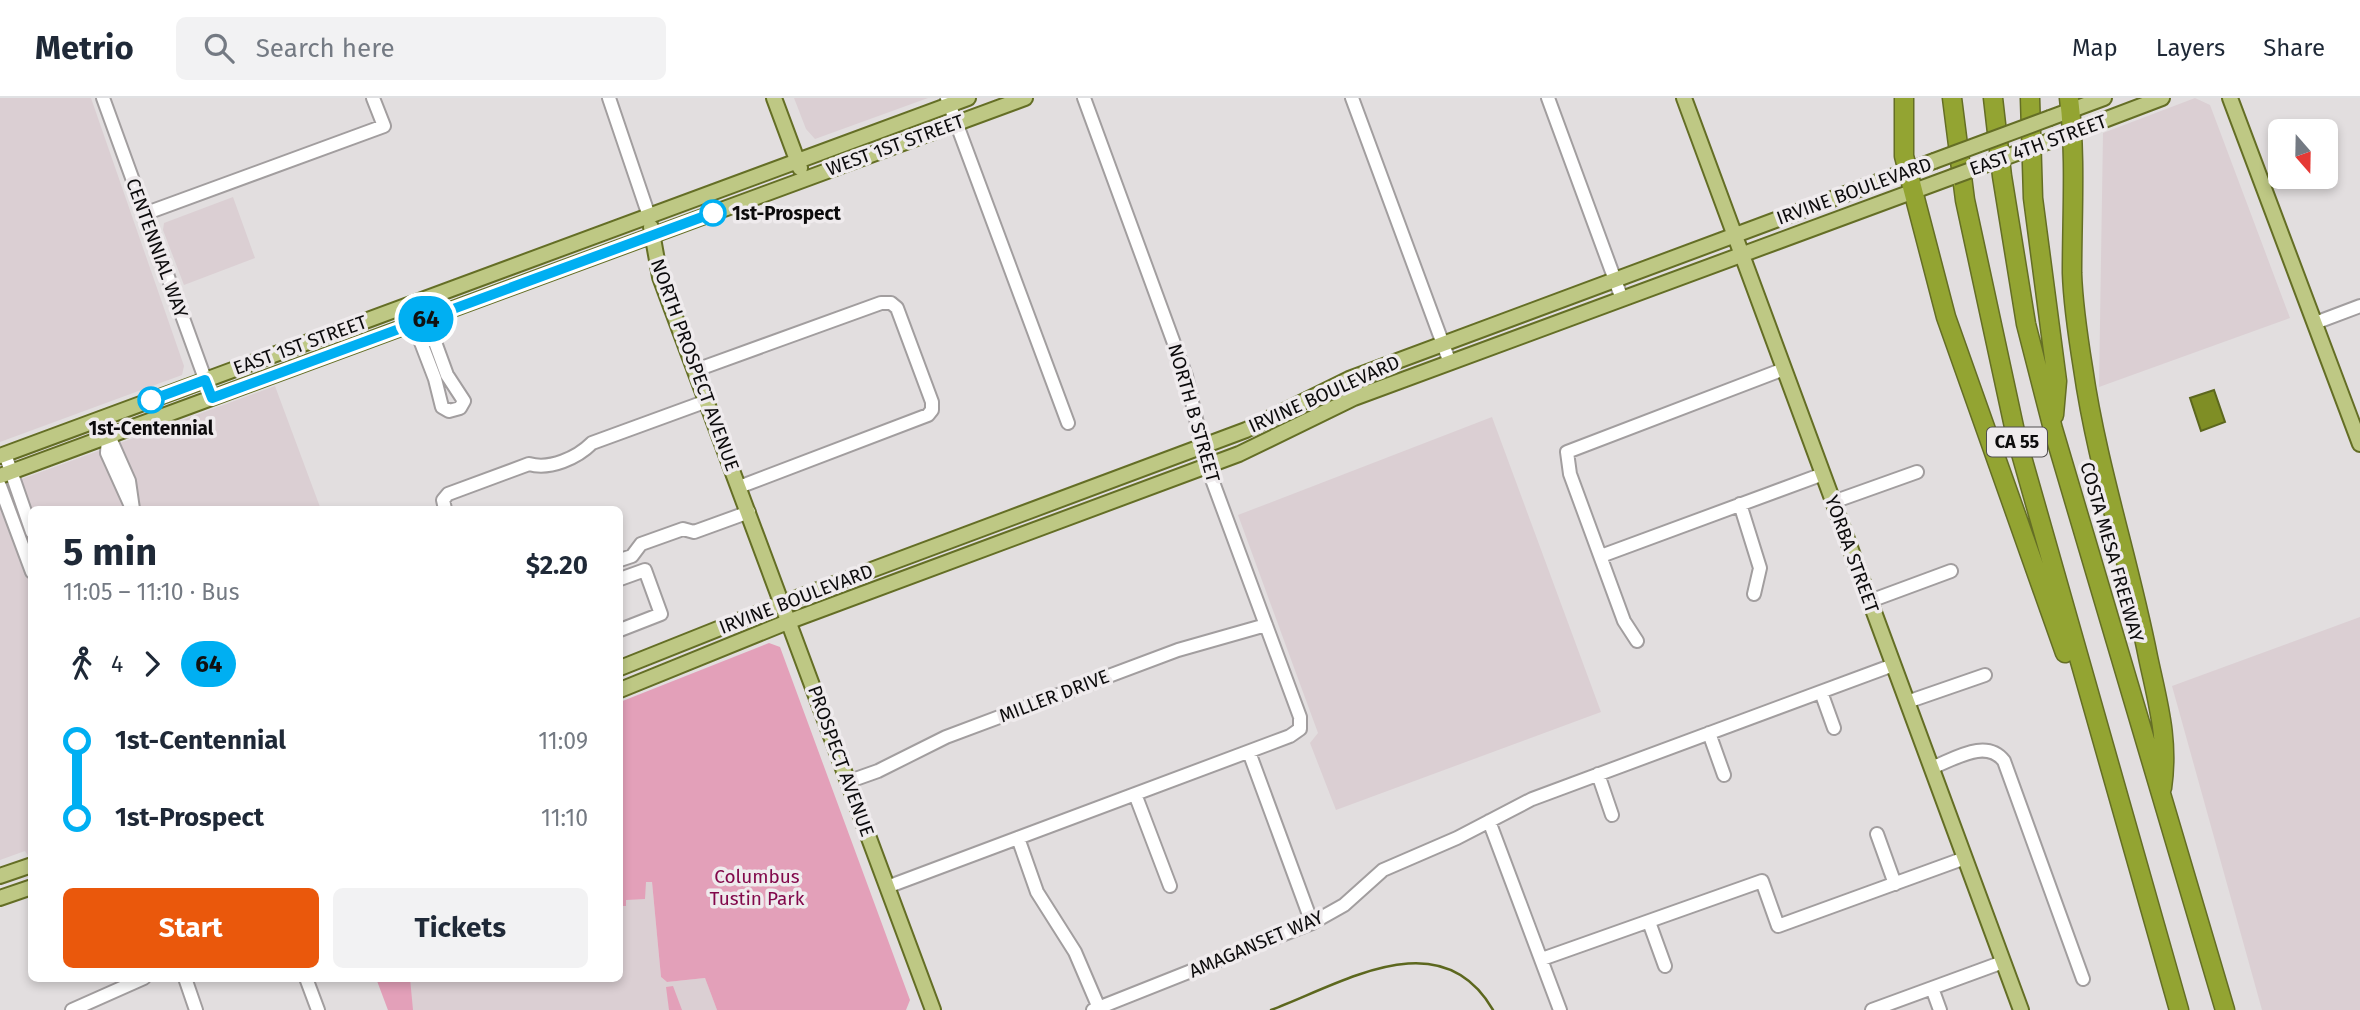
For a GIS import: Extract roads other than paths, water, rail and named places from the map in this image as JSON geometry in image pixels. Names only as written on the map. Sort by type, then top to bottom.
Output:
[{"type":"highway","points":[[1904,98],[1904,156],[1951,330],[2067,656],[2103,747]]},
{"type":"highway","name":"CA 55","points":[[1952,98],[1965,200],[2016,436],[2179,1010]]},
{"type":"highway","name":"COSTA MESA FREEWAY","points":[[1993,98],[2001,176],[2026,324],[2053,429],[2225,1010]]},
{"type":"highway","points":[[2030,98],[2033,198],[2057,381],[2053,429]]},
{"type":"highway","points":[[2070,104],[2073,132],[2072,276],[2082,366],[2095,438],[2133,584],[2167,754],[2161,793]]},
{"type":"main road","points":[[774,98],[804,179]]},
{"type":"main road","name":"WEST 1ST STREET","points":[[798,161],[949,101],[968,98]]},
{"type":"main road","name":"WEST 1ST STREET","points":[[804,179],[1025,98]]},
{"type":"main road","name":"YORBA STREET","points":[[1684,98],[2021,1010]]},
{"type":"main road","name":"EAST 4TH STREET","points":[[2070,104],[2104,98]]},
{"type":"main road","name":"EAST 4TH STREET","points":[[1912,191],[2162,98]]},
{"type":"main road","points":[[2230,98],[2360,444]]},
{"type":"main road","name":"IRVINE BOULEVARD","points":[[623,667],[783,603],[1202,447],[1268,420],[1349,379],[2050,118],[2070,104]]},
{"type":"main road","name":"EAST 1ST STREET","points":[[2,455],[798,161]]},
{"type":"main road","name":"EAST 1ST STREET","points":[[5,474],[804,179]]},
{"type":"main road","name":"IRVINE BOULEVARD","points":[[623,689],[790,621],[1207,466],[1261,444],[1354,398],[1912,191]]},
{"type":"main road","name":"NORTH PROSPECT AVENUE","points":[[649,216],[660,277],[749,512]]},
{"type":"main road","points":[[1039,508],[1045,526]]},
{"type":"main road","name":"PROSPECT AVENUE","points":[[749,512],[933,1010]]},
{"type":"main road","points":[[0,876],[28,866]]},
{"type":"main road","points":[[0,898],[28,888]]},
{"type":"street","name":"CENTENNIAL WAY","points":[[103,98],[212,398]]},
{"type":"street","points":[[144,214],[384,127],[373,98]]},
{"type":"street","points":[[609,98],[649,216]]},
{"type":"street","name":"NORTH B STREET","points":[[1084,98],[1186,376],[1207,466],[1300,717],[1300,729],[1249,752]]},
{"type":"street","points":[[1352,98],[1450,363]]},
{"type":"street","points":[[1548,98],[1622,299]]},
{"type":"street","points":[[949,101],[1068,423]]},
{"type":"street","points":[[414,303],[442,407],[454,410],[464,401],[447,375],[420,321]]},
{"type":"street","points":[[696,370],[881,303],[891,303],[897,308],[915,355],[932,410],[928,415],[739,486]]},
{"type":"street","points":[[2315,323],[2360,306]]},
{"type":"street","points":[[1637,640],[1624,621],[1567,462],[1567,452],[1784,369]]},
{"type":"street","points":[[444,506],[443,500],[448,494],[529,464],[542,468],[582,453],[592,443],[707,401]]},
{"type":"street","points":[[101,418],[108,436],[107,453],[118,485],[131,506]]},
{"type":"street","points":[[2,455],[5,474],[28,523]]},
{"type":"street","points":[[1833,502],[1917,472]]},
{"type":"street","points":[[1601,556],[1823,474]]},
{"type":"street","points":[[0,486],[28,561]]},
{"type":"street","points":[[1740,504],[1760,568],[1754,594]]},
{"type":"street","points":[[623,559],[632,555],[641,544],[683,529],[694,533],[749,512]]},
{"type":"street","points":[[623,578],[645,570],[661,614],[623,629]]},
{"type":"street","points":[[1870,601],[1951,571]]},
{"type":"street","name":"MILLER DRIVE","points":[[847,782],[878,771],[946,737],[1152,659],[1266,625]]},
{"type":"street","name":"AMAGANSET WAY","points":[[1096,1009],[1312,923],[1344,905],[1383,870],[1532,799],[1893,665]]},
{"type":"street","points":[[1907,702],[1985,675]]},
{"type":"street","points":[[1821,692],[1834,727]]},
{"type":"street","points":[[1709,733],[1724,775]]},
{"type":"street","points":[[1931,768],[1985,748],[1997,752],[2004,761],[2083,979]]},
{"type":"street","points":[[887,887],[1249,752],[1312,923]]},
{"type":"street","points":[[1598,774],[1612,815]]},
{"type":"street","points":[[1135,794],[1170,886]]},
{"type":"street","points":[[1489,821],[1560,1010]]},
{"type":"street","points":[[1877,834],[1895,884]]},
{"type":"street","points":[[1018,838],[1037,892],[1075,952],[1096,1009]]},
{"type":"street","points":[[1542,959],[1762,881],[1778,926],[1965,858]]},
{"type":"street","points":[[1649,922],[1665,966]]},
{"type":"street","points":[[1872,1010],[2003,962]]},
{"type":"street","points":[[76,1009],[135,982]]},
{"type":"street","points":[[186,982],[196,1010]]},
{"type":"street","points":[[308,982],[318,1010]]},
{"type":"street","points":[[1932,988],[1940,1010]]},
{"type":"waterway","points":[[1271,1010],[1359,974],[1390,966],[1419,963],[1446,968],[1471,983],[1493,1010]]},
{"type":"place","name":"1st-Prospect","points":[[713,213]]},
{"type":"place","name":"1st-Centennial","points":[[151,400]]},
{"type":"park label","name":"Columbus Tustin Park","points":[[757,887]]}]
